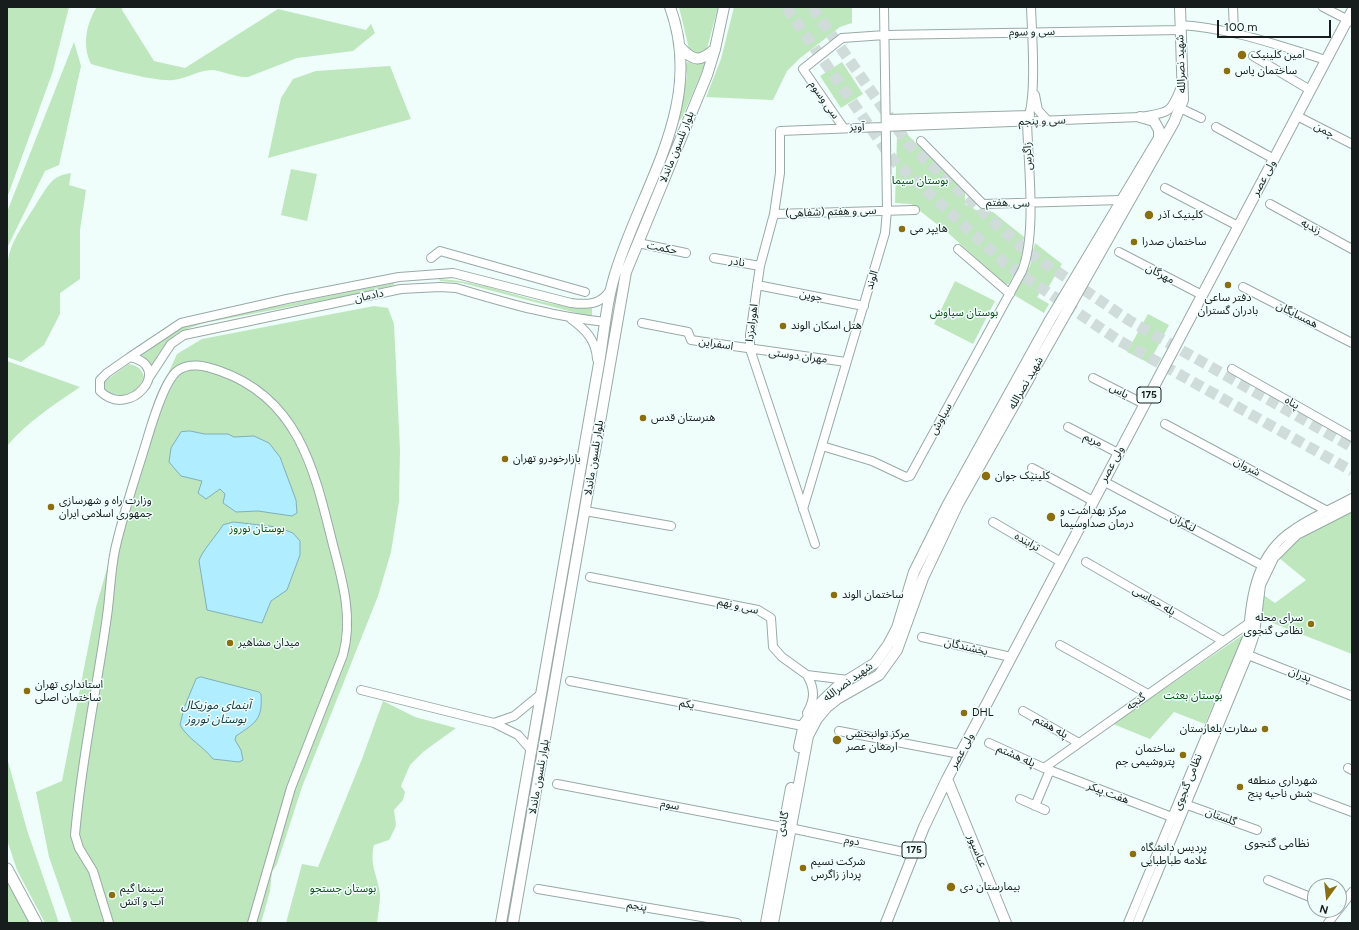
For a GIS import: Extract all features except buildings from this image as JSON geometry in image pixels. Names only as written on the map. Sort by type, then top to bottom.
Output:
[{"type":"highway","points":[[7,868],[36,923]]},
{"type":"main road","name":"بلوار نلسون ماندلا","points":[[501,923],[611,288],[617,266],[664,150],[673,124],[680,89],[680,47],[670,7]]},
{"type":"main road","name":"بلوار نلسون ماندلا","points":[[513,923],[626,272],[675,154],[715,49],[724,7]]},
{"type":"main road","name":"شهید نصرالله","points":[[806,726],[817,719],[832,703],[879,674],[897,650],[923,578],[958,504],[995,436],[1147,171],[1180,108],[1183,100],[1180,7]]},
{"type":"main road","name":"ولی عصر","points":[[886,923],[913,854],[947,779],[1310,90],[1351,17]]},
{"type":"main road","points":[[680,47],[688,56],[699,59],[705,57],[715,49]]},
{"type":"main road","name":"شهید نصرالله","points":[[806,726],[821,702],[848,680],[875,662],[888,645],[897,628],[914,572],[946,506],[1050,320],[1156,144],[1160,134],[1158,126],[1154,121],[1140,117]]},
{"type":"main road","points":[[673,124],[677,130],[684,129]]},
{"type":"main road","points":[[664,150],[671,146],[675,154]]},
{"type":"main road","points":[[606,322],[614,306],[626,272]]},
{"type":"main road","name":"گاندی","points":[[766,923],[806,742],[806,726]]},
{"type":"main road","name":"عباسپور","points":[[947,779],[1006,923]]},
{"type":"main road","name":"گاندی","points":[[773,923],[786,828]]},
{"type":"street","name":"الوند","points":[[803,509],[883,243],[887,210],[884,7]]},
{"type":"street","name":"زاگرس","points":[[1017,280],[1024,266],[1029,245],[1030,204],[1028,118],[1032,76],[1031,7]]},
{"type":"street","points":[[1233,7],[1234,32]]},
{"type":"street","points":[[1323,7],[1351,17]]},
{"type":"street","name":"سی و سوم","points":[[884,35],[1207,27],[1234,32],[1326,60]]},
{"type":"street","name":"سی وسوم","points":[[843,128],[803,69],[842,38],[884,35]]},
{"type":"street","points":[[1253,56],[1310,90]]},
{"type":"street","points":[[1032,76],[1038,110],[1048,120]]},
{"type":"street","name":"سی و پنجم","points":[[886,123],[1028,118],[1048,120],[1140,117],[1164,113],[1171,109],[1182,86]]},
{"type":"street","points":[[1180,108],[1201,118]]},
{"type":"street","name":"چمن","points":[[1297,116],[1352,144]]},
{"type":"street","name":"آویز","points":[[780,131],[843,128],[886,123]]},
{"type":"street","points":[[1216,127],[1274,159]]},
{"type":"street","name":"اهورامزدا","points":[[780,131],[780,173],[774,214],[760,266],[750,335],[750,349],[803,509]]},
{"type":"street","name":"سی .هفتم","points":[[920,141],[983,204],[1030,204],[1121,200]]},
{"type":"street","points":[[1165,188],[1238,226]]},
{"type":"street","name":"زندیه","points":[[1270,204],[1352,249]]},
{"type":"street","name":"سی و هفتم (شفاهی)","points":[[774,214],[915,210]]},
{"type":"street","name":"حکمت","points":[[638,243],[686,253]]},
{"type":"street","points":[[958,249],[1010,294]]},
{"type":"street","points":[[431,258],[440,251],[585,292]]},
{"type":"street","name":"مهرگان","points":[[1119,252],[1202,295]]},
{"type":"street","name":"نادر","points":[[714,258],[760,266]]},
{"type":"street","name":"دادمان","points":[[130,357],[181,323],[287,299],[399,277],[454,274],[578,304],[600,301],[604,299],[611,288]]},
{"type":"street","points":[[418,275],[418,288]]},
{"type":"street","name":"سیاوش","points":[[822,446],[872,461],[906,477],[910,476],[1017,280]]},
{"type":"street","name":"جوین","points":[[757,285],[864,306]]},
{"type":"street","name":"همسایگان","points":[[1243,287],[1352,344]]},
{"type":"street","name":"دادمان","points":[[150,376],[171,344],[184,335],[402,289],[456,288],[529,309],[570,318],[606,322]]},
{"type":"street","points":[[570,318],[581,325],[593,341],[597,353],[598,369]]},
{"type":"street","name":"اسفراین","points":[[642,323],[688,332],[691,340],[750,349]]},
{"type":"street","name":"مهران دوستی","points":[[750,349],[846,362]]},
{"type":"street","points":[[130,357],[144,362],[148,368],[150,376],[146,385],[140,393],[129,399],[116,400],[104,395],[100,391],[100,380],[107,373],[130,357]]},
{"type":"street","points":[[109,923],[93,871],[79,848],[75,835],[92,704],[106,625],[114,551],[150,428],[165,389],[176,372],[196,364],[231,375],[254,386],[277,407],[300,442],[315,475],[324,503],[344,588],[347,614],[348,637],[343,655],[291,788],[252,923]]},
{"type":"street","name":"پناه","points":[[1232,369],[1352,437]]},
{"type":"street","name":"یاس","points":[[1094,378],[1144,404]]},
{"type":"street","name":"شروان","points":[[1166,424],[1332,513]]},
{"type":"street","name":"مریم","points":[[1068,427],[1118,453]]},
{"type":"street","points":[[1032,468],[1093,501]]},
{"type":"street","name":"لنگران","points":[[1103,482],[1265,566]]},
{"type":"street","name":"نظامی گنجوی","points":[[1332,513],[1352,498]]},
{"type":"street","name":"نظامی گنجوی","points":[[1245,654],[1251,594],[1276,543],[1285,535],[1311,519],[1352,506]]},
{"type":"street","points":[[803,509],[815,544]]},
{"type":"street","points":[[585,511],[671,526]]},
{"type":"street","name":"ترابنده","points":[[993,522],[1061,562]]},
{"type":"street","name":"پله حماسی","points":[[1086,562],[1223,641]]},
{"type":"street","name":"نظامی گنجوی","points":[[1131,923],[1245,654],[1255,634],[1259,595],[1265,566]]},
{"type":"street","name":"سی و نهم","points":[[590,577],[753,608],[763,612],[769,616],[772,621],[772,643],[774,650],[807,675]]},
{"type":"street","points":[[1249,623],[1257,621]]},
{"type":"street","name":"گنجه","points":[[1047,769],[1080,743],[1249,623]]},
{"type":"street","name":"بخشندگان","points":[[922,637],[1011,657]]},
{"type":"street","points":[[1060,645],[1148,694]]},
{"type":"street","name":"پدران","points":[[1245,654],[1352,696]]},
{"type":"street","points":[[806,726],[814,697],[813,688],[807,675]]},
{"type":"street","points":[[807,675],[848,680]]},
{"type":"street","name":"یکم","points":[[570,681],[806,726]]},
{"type":"street","points":[[361,690],[494,724],[518,735],[532,751]]},
{"type":"street","points":[[494,724],[514,716],[542,693]]},
{"type":"street","name":"پله هفتم","points":[[1023,711],[1080,743]]},
{"type":"street","points":[[839,731],[960,754]]},
{"type":"street","name":"پله هشتم","points":[[989,743],[1047,769]]},
{"type":"street","points":[[1035,806],[1047,769]]},
{"type":"street","name":"هفت پیکر","points":[[1047,769],[1176,819]]},
{"type":"street","name":"سوم","points":[[557,784],[786,828]]},
{"type":"street","points":[[1312,797],[1352,812]]},
{"type":"street","points":[[1020,799],[1045,810]]},
{"type":"street","name":"گلستان","points":[[1182,803],[1256,830]]},
{"type":"street","name":"دوم","points":[[786,828],[913,854]]},
{"type":"street","points":[[1268,880],[1307,896]]},
{"type":"street","name":"پنجم","points":[[538,889],[737,923]]},
{"type":"green space","points":[[7,7],[69,7],[53,71],[7,198]]},
{"type":"green space","points":[[97,7],[122,7],[122,10],[154,61],[185,68],[278,9],[366,30],[371,24],[375,33],[353,51],[297,58],[248,77],[207,70],[178,79],[166,80],[132,75],[91,64],[88,57],[86,35],[90,20]]},
{"type":"green space","points":[[679,7],[718,7],[707,49],[701,56],[690,53]]},
{"type":"green space","points":[[734,7],[852,7],[852,23],[840,27],[799,59],[787,71],[773,100],[706,97],[721,59]]},
{"type":"green space","points":[[74,42],[81,66],[59,165],[45,171],[7,248],[7,212]]},
{"type":"green space","points":[[707,60],[682,118],[679,121],[677,119],[687,76],[685,65],[687,62],[699,64]]},
{"type":"green space","points":[[842,62],[863,94],[841,108],[820,76]]},
{"type":"green space","points":[[390,66],[411,119],[268,158],[281,98],[293,79],[316,71]]},
{"type":"green space","name":"بوستان سیما","points":[[907,134],[965,192],[965,204],[976,210],[993,212],[1024,237],[1021,260],[1009,284],[1005,284],[947,232],[911,204],[895,203],[897,135]]},
{"type":"green space","points":[[291,169],[317,174],[307,221],[281,215]]},
{"type":"green space","points":[[71,173],[69,185],[86,190],[80,230],[80,279],[60,293],[60,314],[44,345],[21,362],[7,357],[6,286],[8,258],[20,230],[48,186],[59,176]]},
{"type":"green space","points":[[1035,243],[1062,264],[1045,293],[1041,291],[1037,297],[1049,304],[1044,313],[1014,295],[1030,266]]},
{"type":"green space","points":[[439,279],[477,284],[553,304],[592,307],[592,317],[462,283],[440,281]]},
{"type":"green space","name":"بوستان سیاوش","points":[[955,281],[995,301],[973,344],[934,324]]},
{"type":"green space","points":[[394,283],[394,285],[358,294],[194,326],[178,334],[166,344],[156,358],[152,368],[148,360],[141,356],[180,328],[194,323]]},
{"type":"green space","name":"بوستان نوروز","points":[[374,306],[388,308],[394,324],[400,450],[399,501],[391,552],[378,596],[302,787],[277,864],[272,872],[270,891],[261,923],[72,923],[49,857],[36,792],[62,781],[96,607],[154,404],[177,354],[202,339]]},
{"type":"green space","points":[[1148,314],[1169,325],[1149,363],[1127,352]]},
{"type":"green space","points":[[7,361],[80,387],[32,421],[7,446]]},
{"type":"green space","points":[[129,364],[139,368],[144,377],[136,390],[129,394],[119,395],[112,394],[103,388],[104,382]]},
{"type":"green space","points":[[1352,512],[1352,654],[1265,620],[1260,609],[1262,594],[1275,603],[1306,580],[1279,558],[1292,542],[1326,522]]},
{"type":"green space","name":"بوستان بعثت","points":[[1244,634],[1205,724],[1174,712],[1150,739],[1113,724]]},
{"type":"green space","name":"بوستان جستجو","points":[[383,701],[415,717],[456,728],[423,752],[410,765],[401,786],[405,792],[403,800],[394,810],[396,826],[389,840],[374,845],[373,865],[380,895],[377,923],[286,923],[302,864],[318,867],[362,759]]},
{"type":"green space","points":[[7,758],[27,830],[59,923],[45,923],[17,870],[7,840]]},
{"type":"green space","points":[[7,875],[30,923],[7,923]]},
{"type":"water","points":[[190,431],[205,434],[228,434],[234,437],[254,436],[269,443],[280,457],[296,500],[297,513],[292,516],[258,511],[236,512],[223,503],[225,494],[220,489],[206,499],[198,493],[202,481],[181,476],[169,462],[171,448],[181,432]]},
{"type":"water","points":[[234,522],[277,527],[293,533],[300,541],[300,555],[287,590],[271,601],[262,623],[207,610],[199,561],[200,557],[223,525]]},
{"type":"water","name":"آبنمای موزیکال بوستان نوروز","points":[[201,677],[259,692],[261,694],[261,710],[259,715],[253,724],[236,736],[235,740],[241,750],[243,760],[239,762],[213,759],[183,730],[180,725],[184,708],[196,679]]},
{"type":"tunnel","points":[[786,7],[893,160],[1006,264],[1118,340],[1352,471]]},
{"type":"tunnel","points":[[812,7],[909,145],[1024,249],[1130,321],[1352,447]]},
{"type":"place","name":"امین کلینیک","points":[[1242,55]]},
{"type":"place","name":"ساختمان یاس","points":[[1227,71]]},
{"type":"place","name":"کلینیک آذر","points":[[1149,215]]},
{"type":"place","name":"هایپر می","points":[[902,229]]},
{"type":"place","name":"ساختمان صدرا","points":[[1134,242]]},
{"type":"place","name":"دفتر ساعی بادران گستران","points":[[1228,285]]},
{"type":"place","name":"هتل اسکان الوند","points":[[783,326]]},
{"type":"place","name":"هنرستان قدس","points":[[643,418]]},
{"type":"place","name":"بازارخودرو تهران","points":[[505,459]]},
{"type":"place","name":"کلینیک جوان","points":[[986,476]]},
{"type":"place","name":"وزارت راه و شهرسازی جمهوری اسلامی ایران","points":[[51,507]]},
{"type":"place","name":"مرکز بهداشت و درمان صداوسیما","points":[[1051,517]]},
{"type":"place","name":"ساختمان الوند","points":[[834,595]]},
{"type":"place","name":"سرای محله نظامی گنجوی","points":[[1311,624]]},
{"type":"place","name":"میدان مشاهیر","points":[[230,643]]},
{"type":"place","name":"استانداری تهران ساختمان اصلی","points":[[27,691]]},
{"type":"place","name":"DHL","points":[[964,713]]},
{"type":"place","name":"سفارت بلغارستان","points":[[1265,729]]},
{"type":"place","name":"مرکز توانبخشی ارمغان عصر","points":[[837,740]]},
{"type":"place","name":"ساختمان پتروشیمی جم","points":[[1183,755]]},
{"type":"place","name":"شهرداری منطقه شش ناحیه پنج","points":[[1240,787]]},
{"type":"place","name":"پردیس دانشگاه علامه طباطبایی","points":[[1133,854]]},
{"type":"place","name":"شرکت نسیم پرداز زاگرس","points":[[803,868]]},
{"type":"place","name":"بیمارستان دی","points":[[951,887]]},
{"type":"place","name":"سینما گیم آب و آتش","points":[[112,895]]},
{"type":"district","name":"نظامی گنجوی","points":[[1277,843]]}]
